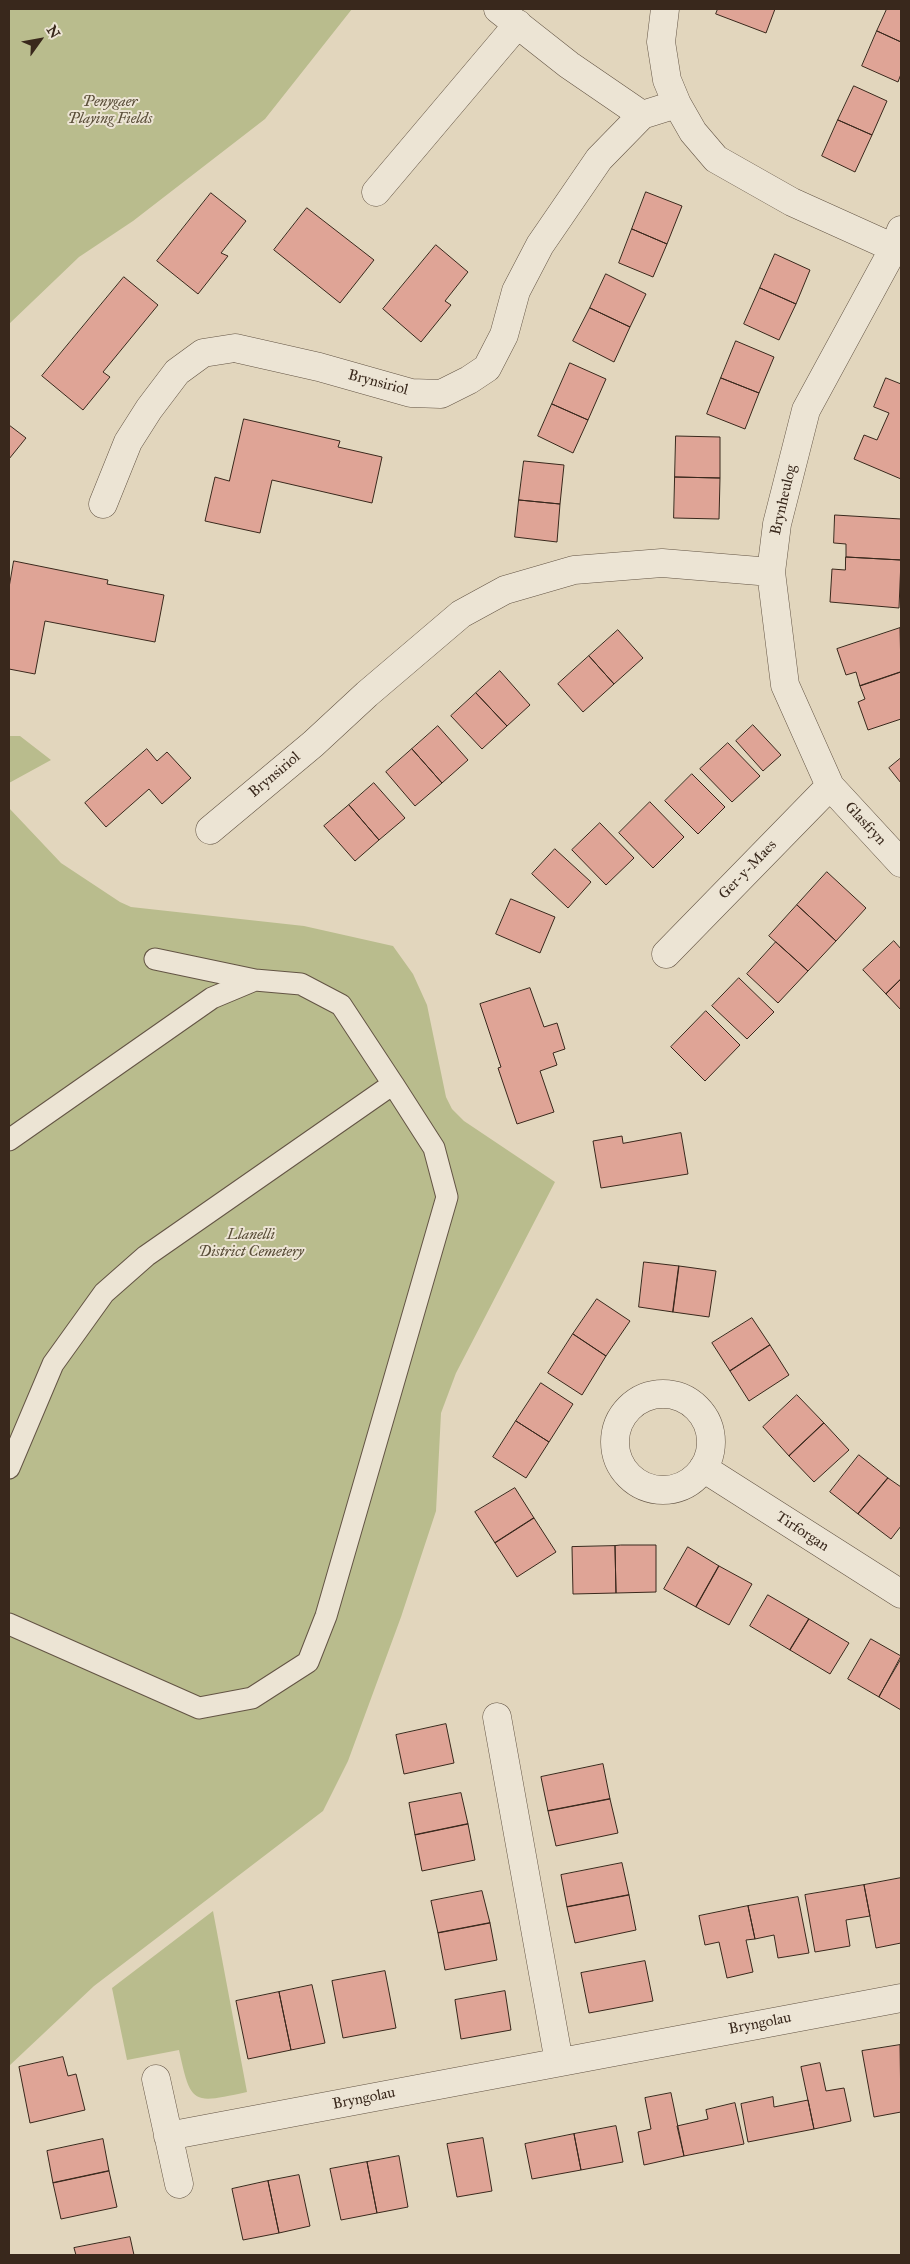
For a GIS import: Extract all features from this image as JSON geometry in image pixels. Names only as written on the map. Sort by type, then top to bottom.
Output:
[{"type":"street","points":[[665,9],[661,42],[667,80],[677,104],[693,132],[716,159],[792,202],[898,239]]},
{"type":"street","points":[[376,192],[508,17],[569,64],[642,115]]},
{"type":"street","name":"Brynsiriol","points":[[103,504],[128,442],[150,408],[177,372],[203,353],[235,348],[319,367],[411,393],[441,394],[469,380],[487,368],[504,334],[516,291],[540,246],[599,159],[642,115],[677,104]]},
{"type":"street","name":"Brynheulog","points":[[830,786],[785,686],[771,572],[777,524],[806,410],[898,239]]},
{"type":"street","name":"Brynsiriol","points":[[210,830],[313,744],[367,694],[461,614],[505,590],[574,570],[662,563],[771,572]]},
{"type":"street","name":"Glasfryn","points":[[830,786],[901,863]]},
{"type":"street","name":"Ger-y-Maes","points":[[666,954],[830,786]]},
{"type":"street","name":"Tirforgan","points":[[703,1468],[901,1594]]},
{"type":"street","points":[[497,1717],[559,2062]]},
{"type":"street","name":"Bryngolau","points":[[168,2136],[901,1998]]},
{"type":"street","points":[[156,2080],[179,2184]]},
{"type":"lane","points":[[9,1624],[199,1708],[252,1698],[308,1662],[326,1616],[446,1197],[434,1148],[341,1005],[301,984],[255,980],[155,959]]},
{"type":"lane","points":[[9,1140],[212,998],[255,980]]},
{"type":"lane","points":[[9,1468],[53,1364],[104,1293],[146,1256],[393,1084]]},
{"type":"green space","name":"Penygaer Playing Fields","points":[[9,9],[352,9],[265,119],[133,221],[79,257],[9,324]]},
{"type":"green space","points":[[9,736],[20,736],[51,760],[9,783]]},
{"type":"green space","name":"Llanelli District Cemetery","points":[[9,808],[61,863],[120,902],[131,907],[304,926],[393,946],[413,974],[427,1005],[446,1097],[452,1109],[464,1121],[555,1182],[456,1373],[441,1413],[436,1511],[401,1617],[348,1761],[323,1811],[94,1986],[9,2066]]},
{"type":"green space","points":[[213,1911],[247,2092],[215,2098],[204,2098],[197,2096],[191,2091],[179,2050],[127,2060],[112,1988]]},
{"type":"building","points":[[718,9],[775,9],[766,33],[716,14]]},
{"type":"building","points":[[887,9],[901,9],[901,42],[877,31]]},
{"type":"building","points":[[877,31],[901,42],[901,74],[898,82],[862,66]]},
{"type":"building","points":[[854,86],[887,101],[872,135],[838,120]]},
{"type":"building","points":[[838,120],[872,135],[855,172],[822,156]]},
{"type":"building","points":[[646,192],[682,206],[667,244],[632,229]]},
{"type":"building","points":[[211,193],[246,221],[221,253],[228,256],[198,294],[157,261]]},
{"type":"building","points":[[307,208],[374,260],[340,303],[274,250]]},
{"type":"building","points":[[632,229],[667,244],[653,277],[619,263]]},
{"type":"building","points":[[436,245],[468,272],[445,301],[451,305],[421,342],[383,309]]},
{"type":"building","points":[[775,254],[810,270],[796,304],[760,288]]},
{"type":"building","points":[[606,274],[646,294],[630,327],[590,308]]},
{"type":"building","points":[[124,277],[158,305],[103,372],[110,377],[83,410],[42,376]]},
{"type":"building","points":[[760,288],[796,304],[779,340],[744,324]]},
{"type":"building","points":[[590,308],[630,327],[614,362],[573,341]]},
{"type":"building","points":[[736,341],[774,357],[759,393],[721,378]]},
{"type":"building","points":[[570,363],[606,379],[588,420],[552,404]]},
{"type":"building","points":[[721,378],[759,393],[745,429],[707,414]]},
{"type":"building","points":[[886,378],[901,384],[901,479],[854,459],[864,435],[877,440],[889,413],[874,407]]},
{"type":"building","points":[[552,404],[588,420],[573,453],[538,436]]},
{"type":"building","points":[[244,419],[340,441],[338,447],[382,457],[372,503],[272,480],[260,533],[205,521],[215,477],[229,481]]},
{"type":"building","points":[[9,425],[26,438],[9,459]]},
{"type":"building","points":[[676,436],[720,437],[720,478],[675,477]]},
{"type":"building","points":[[524,461],[564,465],[560,504],[519,500]]},
{"type":"building","points":[[675,477],[720,478],[719,519],[674,518]]},
{"type":"building","points":[[519,500],[560,504],[557,542],[515,537]]},
{"type":"building","points":[[835,515],[901,519],[901,560],[846,557],[846,544],[834,543]]},
{"type":"building","points":[[846,557],[901,560],[899,608],[830,602],[832,569],[845,570]]},
{"type":"building","points":[[14,561],[108,580],[107,584],[164,595],[155,642],[45,621],[35,674],[9,669],[9,588]]},
{"type":"building","points":[[900,628],[901,672],[860,686],[856,672],[846,675],[837,649]]},
{"type":"building","points":[[618,630],[643,658],[614,684],[589,656]]},
{"type":"building","points":[[589,656],[614,684],[583,712],[558,684]]},
{"type":"building","points":[[500,671],[530,705],[507,726],[476,693]]},
{"type":"building","points":[[901,672],[901,719],[868,730],[858,702],[865,699],[860,686]]},
{"type":"building","points":[[476,693],[507,726],[482,749],[451,716]]},
{"type":"building","points":[[753,725],[781,755],[763,771],[736,741]]},
{"type":"building","points":[[438,726],[468,760],[442,783],[412,749]]},
{"type":"building","points":[[728,743],[760,776],[732,802],[700,769]]},
{"type":"building","points":[[147,749],[157,761],[167,752],[191,778],[162,804],[149,789],[106,827],[85,803]]},
{"type":"building","points":[[412,749],[442,783],[415,806],[386,772]]},
{"type":"building","points":[[901,758],[901,783],[889,768]]},
{"type":"building","points":[[692,774],[725,807],[698,834],[665,801]]},
{"type":"building","points":[[374,783],[405,818],[379,840],[349,805]]},
{"type":"building","points":[[650,802],[684,837],[653,868],[619,833]]},
{"type":"building","points":[[349,805],[379,840],[355,861],[324,826]]},
{"type":"building","points":[[600,823],[634,858],[606,885],[572,850]]},
{"type":"building","points":[[555,849],[591,882],[568,908],[532,874]]},
{"type":"building","points":[[827,872],[866,908],[836,941],[797,905]]},
{"type":"building","points":[[511,899],[555,917],[540,953],[496,934]]},
{"type":"building","points":[[797,905],[836,941],[808,971],[769,936]]},
{"type":"building","points":[[894,941],[901,949],[901,979],[886,994],[863,970]]},
{"type":"building","points":[[776,942],[808,971],[778,1003],[747,974]]},
{"type":"building","points":[[739,978],[774,1012],[747,1039],[712,1006]]},
{"type":"building","points":[[901,979],[901,1010],[886,994]]},
{"type":"building","points":[[530,988],[544,1027],[557,1023],[565,1049],[553,1053],[557,1065],[540,1071],[554,1112],[517,1124],[498,1068],[501,1067],[480,1004]]},
{"type":"building","points":[[706,1011],[740,1045],[705,1081],[671,1047]]},
{"type":"building","points":[[681,1133],[688,1174],[601,1188],[593,1141],[622,1136],[623,1143]]},
{"type":"building","points":[[644,1262],[679,1266],[673,1312],[639,1307]]},
{"type":"building","points":[[679,1266],[716,1271],[709,1317],[673,1312]]},
{"type":"building","points":[[597,1299],[630,1321],[606,1356],[573,1334]]},
{"type":"building","points":[[752,1318],[770,1345],[730,1371],[712,1343]]},
{"type":"building","points":[[573,1334],[606,1356],[582,1395],[548,1373]]},
{"type":"building","points":[[770,1345],[789,1375],[749,1401],[730,1371]]},
{"type":"building","points":[[541,1383],[573,1404],[549,1442],[516,1421]]},
{"type":"building","points":[[797,1395],[824,1423],[789,1456],[763,1427]]},
{"type":"building","points":[[516,1421],[549,1442],[526,1478],[493,1457]]},
{"type":"building","points":[[824,1423],[849,1450],[814,1482],[789,1456]]},
{"type":"building","points":[[859,1455],[888,1478],[858,1514],[830,1492]]},
{"type":"building","points":[[888,1478],[901,1487],[901,1526],[891,1539],[858,1514]]},
{"type":"building","points":[[515,1488],[534,1518],[495,1543],[475,1512]]},
{"type":"building","points":[[534,1518],[556,1552],[517,1577],[495,1543]]},
{"type":"building","points":[[656,1545],[656,1592],[616,1593],[615,1546]]},
{"type":"building","points":[[615,1546],[616,1593],[573,1594],[572,1547]]},
{"type":"building","points":[[688,1547],[719,1566],[696,1607],[664,1589]]},
{"type":"building","points":[[719,1566],[752,1584],[729,1625],[696,1607]]},
{"type":"building","points":[[768,1595],[809,1619],[790,1650],[750,1626]]},
{"type":"building","points":[[809,1619],[849,1643],[830,1674],[790,1650]]},
{"type":"building","points":[[871,1639],[901,1656],[879,1697],[848,1679]]},
{"type":"building","points":[[901,1659],[901,1710],[879,1697]]},
{"type":"building","points":[[446,1724],[454,1763],[404,1774],[396,1735]]},
{"type":"building","points":[[603,1764],[610,1799],[548,1811],[541,1777]]},
{"type":"building","points":[[461,1793],[468,1824],[415,1835],[409,1803]]},
{"type":"building","points":[[610,1799],[618,1833],[556,1846],[548,1811]]},
{"type":"building","points":[[468,1824],[475,1860],[422,1871],[415,1835]]},
{"type":"building","points":[[622,1863],[629,1895],[567,1907],[561,1875]]},
{"type":"building","points":[[901,1878],[901,1943],[876,1948],[864,1885]]},
{"type":"building","points":[[864,1885],[870,1916],[846,1920],[850,1946],[815,1952],[805,1895]]},
{"type":"building","points":[[482,1891],[490,1923],[438,1933],[431,1901]]},
{"type":"building","points":[[629,1895],[636,1930],[575,1943],[567,1907]]},
{"type":"building","points":[[798,1897],[809,1953],[778,1958],[774,1935],[755,1939],[748,1906]]},
{"type":"building","points":[[748,1906],[755,1939],[746,1940],[753,1972],[727,1978],[719,1942],[705,1945],[699,1916]]},
{"type":"building","points":[[490,1923],[497,1960],[445,1970],[438,1933]]},
{"type":"building","points":[[645,1961],[653,2001],[589,2013],[581,1973]]},
{"type":"building","points":[[385,1971],[396,2028],[343,2038],[332,1981]]},
{"type":"building","points":[[312,1985],[325,2043],[291,2050],[279,1992]]},
{"type":"building","points":[[505,1991],[511,2030],[461,2039],[455,2000]]},
{"type":"building","points":[[279,1992],[291,2050],[248,2059],[236,2001]]},
{"type":"building","points":[[900,2045],[901,2112],[874,2117],[862,2051]]},
{"type":"building","points":[[63,2057],[68,2076],[76,2074],[85,2110],[30,2123],[19,2067]]},
{"type":"building","points":[[820,2063],[826,2091],[844,2088],[851,2121],[814,2129],[801,2067]]},
{"type":"building","points":[[671,2093],[684,2156],[644,2165],[638,2132],[651,2129],[645,2098]]},
{"type":"building","points":[[773,2097],[774,2107],[808,2100],[814,2129],[748,2142],[741,2104]]},
{"type":"building","points":[[735,2103],[744,2144],[684,2156],[677,2126],[708,2119],[706,2110]]},
{"type":"building","points":[[616,2126],[623,2162],[581,2170],[574,2134]]},
{"type":"building","points":[[574,2134],[581,2170],[532,2179],[525,2144]]},
{"type":"building","points":[[483,2138],[492,2191],[457,2197],[447,2144]]},
{"type":"building","points":[[103,2139],[109,2171],[53,2183],[47,2151]]},
{"type":"building","points":[[399,2156],[408,2207],[377,2213],[367,2162]]},
{"type":"building","points":[[367,2162],[377,2213],[341,2220],[330,2169]]},
{"type":"building","points":[[109,2171],[117,2207],[61,2219],[53,2183]]},
{"type":"building","points":[[299,2175],[310,2226],[279,2233],[268,2181]]},
{"type":"building","points":[[268,2181],[279,2233],[243,2240],[232,2189]]},
{"type":"building","points":[[130,2237],[134,2255],[76,2255],[74,2248]]}]
